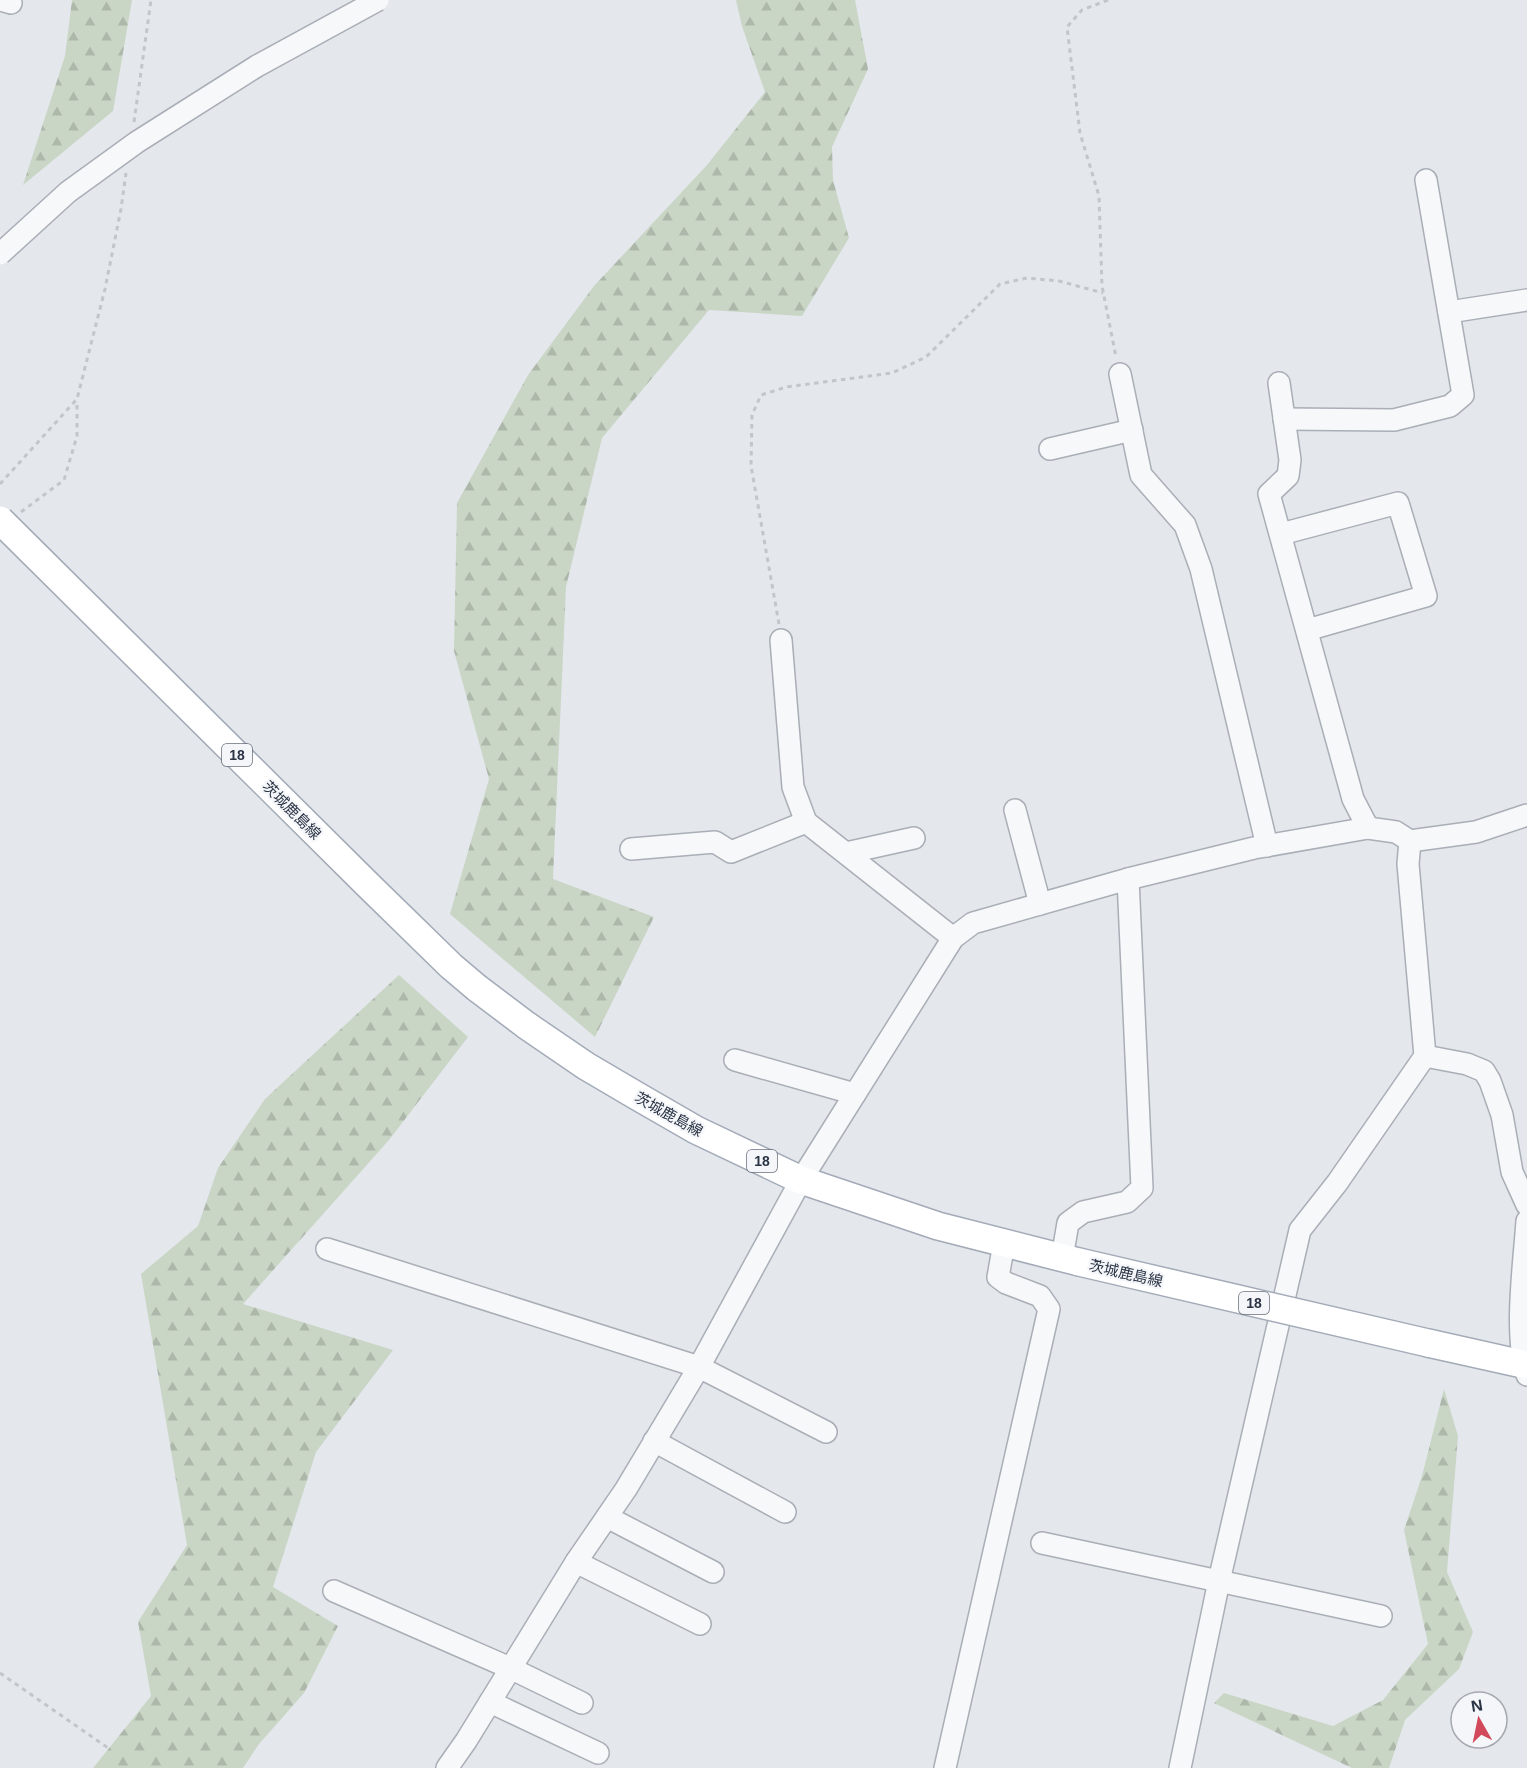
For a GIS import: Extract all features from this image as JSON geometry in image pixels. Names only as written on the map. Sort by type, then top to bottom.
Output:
[{"type":"main road","name":"茨城鹿島線","points":[[9,517],[385,902],[451,966],[535,1031],[586,1066],[696,1130],[801,1180],[938,1226],[1071,1260],[1526,1368]]},
{"type":"street","points":[[0,254],[68,192],[136,142],[257,66],[378,0]]},
{"type":"street","points":[[1284,419],[1394,420],[1450,406],[1463,395],[1426,180]]},
{"type":"street","points":[[1449,312],[1527,300]]},
{"type":"street","points":[[1120,374],[1141,475],[1185,525],[1201,569],[1267,846]]},
{"type":"street","points":[[1279,383],[1290,460],[1288,476],[1269,494],[1353,799],[1368,828]]},
{"type":"street","points":[[1050,448],[1132,430]]},
{"type":"street","points":[[1281,534],[1398,503],[1426,596],[1307,630]]},
{"type":"street","points":[[781,640],[793,787],[806,822],[953,938]]},
{"type":"street","points":[[1015,810],[1040,904]]},
{"type":"street","points":[[449,1767],[699,1367],[801,1180],[953,938],[973,923],[1128,879],[1267,846],[1368,828],[1396,832],[1410,841],[1476,832],[1527,815]]},
{"type":"street","points":[[631,849],[715,842],[731,852],[806,822]]},
{"type":"street","points":[[846,854],[914,838]]},
{"type":"street","points":[[1180,1768],[1219,1581],[1300,1230],[1337,1183],[1425,1056],[1408,864],[1410,841]]},
{"type":"street","points":[[1071,1260],[1068,1223],[1083,1212],[1127,1202],[1142,1188],[1128,879]]},
{"type":"street","points":[[1425,1056],[1467,1064],[1484,1071],[1502,1114],[1512,1172],[1527,1205]]},
{"type":"street","points":[[735,1060],[855,1094]]},
{"type":"street","points":[[1526,1368],[1521,1320],[1527,1221]]},
{"type":"street","points":[[945,1768],[1049,1309],[1040,1296],[1006,1283],[998,1277],[1004,1243]]},
{"type":"street","points":[[327,1249],[699,1367],[826,1432]]},
{"type":"street","points":[[654,1441],[785,1512]]},
{"type":"street","points":[[607,1517],[713,1572]]},
{"type":"street","points":[[1042,1543],[1382,1616]]},
{"type":"street","points":[[576,1562],[700,1624]]},
{"type":"street","points":[[334,1591],[510,1668],[582,1703]]},
{"type":"street","points":[[490,1702],[598,1753]]},
{"type":"path","points":[[133,128],[151,0]]},
{"type":"path","points":[[1108,0],[1082,10],[1067,27],[1080,133],[1099,196],[1103,293],[1120,374]]},
{"type":"path","points":[[9,517],[64,480],[77,436],[77,399],[105,289],[128,163]]},
{"type":"path","points":[[781,640],[751,466],[752,415],[761,395],[786,387],[892,373],[926,357],[1000,284],[1027,278],[1059,281],[1103,293]]},
{"type":"path","points":[[0,484],[77,399]]},
{"type":"path","points":[[0,1673],[111,1750]]},
{"type":"green space","points":[[72,0],[132,0],[113,111],[23,185],[65,56]]},
{"type":"green space","points":[[736,0],[855,0],[868,69],[832,147],[833,180],[849,238],[802,316],[709,310],[602,438],[566,587],[553,879],[654,917],[595,1037],[450,914],[489,779],[454,651],[457,503],[528,375],[594,286],[707,165],[765,92],[742,26]]},
{"type":"green space","points":[[399,975],[468,1037],[389,1140],[243,1304],[393,1350],[316,1452],[273,1587],[338,1626],[304,1693],[259,1744],[243,1768],[93,1768],[151,1696],[138,1622],[187,1545],[141,1274],[198,1226],[218,1168],[265,1099]]},
{"type":"green space","points":[[1444,1389],[1458,1436],[1447,1572],[1473,1632],[1459,1669],[1405,1720],[1389,1768],[1352,1768],[1214,1703],[1224,1693],[1333,1726],[1383,1700],[1428,1644],[1404,1530],[1422,1476]]}]
